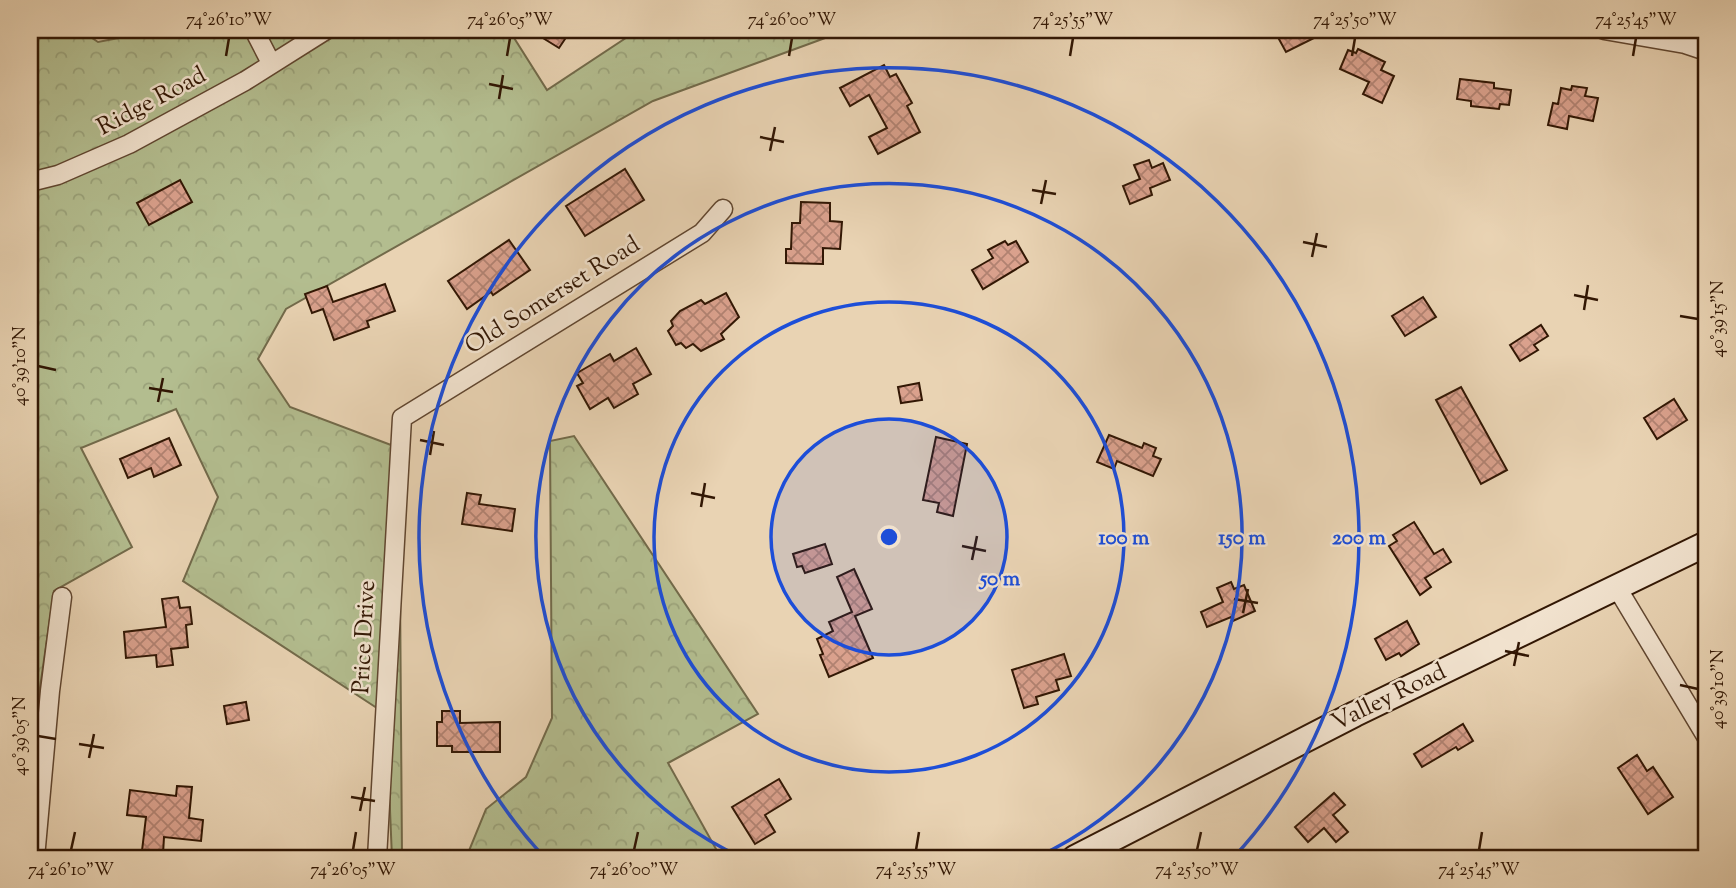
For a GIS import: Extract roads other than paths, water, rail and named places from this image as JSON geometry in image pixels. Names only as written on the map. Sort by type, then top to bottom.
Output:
[{"type":"main road","name":"Valley Road","points":[[1075,858],[1354,714],[1706,544]]},
{"type":"street","points":[[254,30],[271,62]]},
{"type":"street","name":"Ridge Road","points":[[30,182],[58,175],[129,144],[245,81],[271,62],[326,30]]},
{"type":"street","points":[[1604,30],[1685,44],[1706,51]]},
{"type":"street","name":"Old Somerset Road","points":[[402,418],[702,233],[723,209]]},
{"type":"street","name":"Price Drive","points":[[377,858],[402,418]]},
{"type":"street","points":[[1616,586],[1706,736]]},
{"type":"street","points":[[36,858],[50,691],[62,597]]}]
